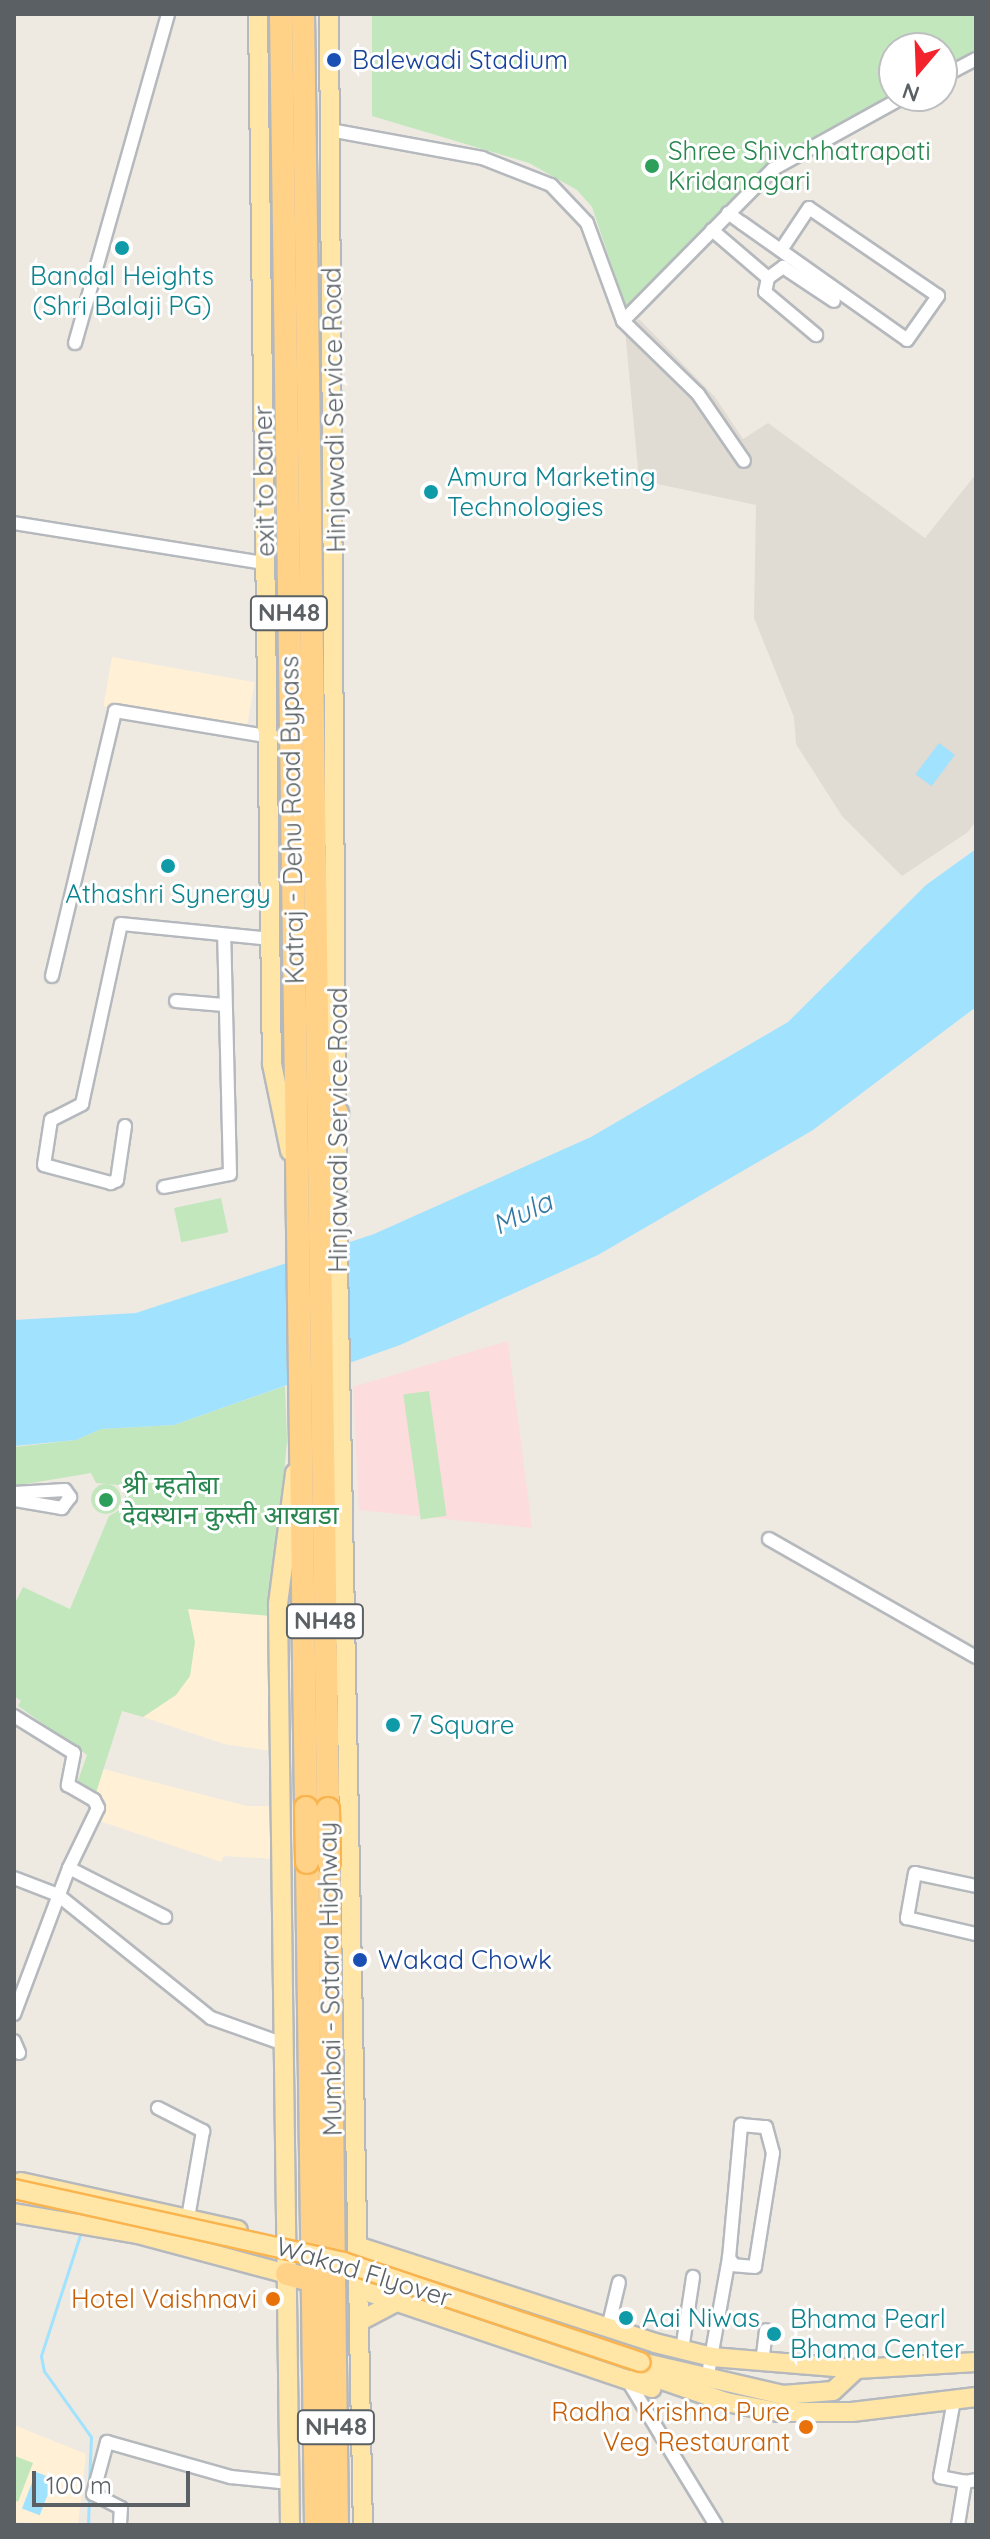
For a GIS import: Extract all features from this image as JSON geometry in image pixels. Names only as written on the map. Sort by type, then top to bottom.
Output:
[{"type":"highway","name":"Katraj - Dehu Road Bypass","points":[[281,14],[273,263],[298,1185],[318,1212]]},
{"type":"highway","name":"Katraj - Dehu Road Bypass","points":[[303,14],[318,1077],[316,1436]]},
{"type":"highway","points":[[318,1077],[337,1113]]},
{"type":"highway","name":"Mumbai - Satara Highway","points":[[316,1436],[318,1862],[337,2525]]},
{"type":"highway","name":"Mumbai - Satara Highway","points":[[316,2525],[311,2280],[318,1862]]},
{"type":"highway","points":[[287,2274],[311,2280]]},
{"type":"main road","name":"exit to baner","points":[[258,14],[273,263],[265,563],[272,1064],[298,1185]]},
{"type":"main road","name":"Hinjawadi Service Road","points":[[318,1212],[337,1113],[329,14]]},
{"type":"main road","points":[[290,2525],[278,1604],[316,1436]]},
{"type":"main road","points":[[316,1436],[348,1822],[363,2525]]},
{"type":"main road","points":[[281,1821],[348,1822]]},
{"type":"main road","points":[[281,1841],[348,1842]]},
{"type":"main road","points":[[14,2181],[142,2206],[265,2237],[286,2234]]},
{"type":"main road","name":"Wakad Flyover","points":[[14,2189],[343,2262],[636,2372],[818,2396],[833,2391],[857,2369]]},
{"type":"main road","name":"Wakad Flyover","points":[[14,2197],[142,2221],[334,2270],[687,2390],[778,2412],[852,2412],[976,2397]]},
{"type":"main road","points":[[138,2234],[142,2206]]},
{"type":"main road","points":[[14,2213],[138,2234],[287,2274]]},
{"type":"main road","points":[[357,2246],[608,2328],[712,2357],[857,2369],[976,2362]]},
{"type":"main road","points":[[359,2289],[636,2372]]},
{"type":"main road","points":[[360,2321],[398,2301]]},
{"type":"street","points":[[75,343],[168,14]]},
{"type":"street","points":[[958,69],[976,59]]},
{"type":"street","points":[[963,66],[976,72]]},
{"type":"street","points":[[623,321],[773,169],[878,111]]},
{"type":"street","points":[[330,130],[482,158],[551,185],[587,223],[623,321],[698,394],[744,461]]},
{"type":"street","points":[[728,213],[907,340],[938,296],[809,208],[781,250]]},
{"type":"street","points":[[712,230],[768,278]]},
{"type":"street","points":[[816,335],[765,292],[768,278],[783,267],[834,301]]},
{"type":"street","points":[[14,523],[265,563]]},
{"type":"street","points":[[52,976],[115,711],[266,736]]},
{"type":"street","points":[[125,1126],[117,1180],[111,1183],[44,1165],[51,1120],[82,1104],[118,929],[125,923],[270,939]]},
{"type":"street","points":[[164,1187],[230,1174],[224,935]]},
{"type":"street","points":[[176,1001],[224,1005]]},
{"type":"street","points":[[14,1493],[65,1490],[70,1497],[62,1508],[14,1500]]},
{"type":"street","points":[[769,1539],[976,1657]]},
{"type":"street","points":[[14,1716],[74,1753],[68,1785],[98,1803],[58,1895],[14,2014]]},
{"type":"street","points":[[69,1868],[165,1917]]},
{"type":"street","points":[[976,1886],[915,1873],[907,1918],[976,1934]]},
{"type":"street","points":[[14,1878],[58,1895],[211,2018],[284,2044]]},
{"type":"street","points":[[158,2108],[203,2131],[188,2218]]},
{"type":"street","points":[[707,2380],[729,2258],[741,2125],[766,2127],[773,2153],[755,2267],[734,2265],[729,2258]]},
{"type":"street","points":[[682,2350],[693,2277]]},
{"type":"street","points":[[608,2328],[619,2282]]},
{"type":"street","points":[[762,2363],[766,2330]]},
{"type":"street","points":[[636,2372],[716,2525]]},
{"type":"street","points":[[954,2400],[940,2477],[971,2481],[958,2525]]},
{"type":"street","points":[[120,2525],[121,2508],[93,2494],[107,2442],[222,2475],[290,2483]]},
{"type":"shaded area","points":[[639,319],[715,397],[743,439],[768,423],[925,538],[976,474],[976,821],[968,832],[902,876],[842,816],[796,744],[794,717],[754,618],[756,505],[639,480],[625,329]]},
{"type":"shaded area","points":[[112,657],[255,682],[246,731],[103,706]]},
{"type":"shaded area","points":[[508,1341],[532,1528],[359,1510],[353,1387]]},
{"type":"shaded area","points":[[187,1609],[271,1616],[272,1751],[224,1744],[143,1717],[176,1695]]},
{"type":"shaded area","points":[[103,1769],[247,1806],[274,1806],[275,1859],[224,1856],[221,1862],[97,1820],[106,1800],[95,1796]]},
{"type":"shaded area","points":[[14,2425],[86,2454],[78,2525],[14,2522]]},
{"type":"green space","name":"Shree Shivchhatrapati Kridanagari","points":[[372,14],[976,14],[976,54],[958,64],[958,32],[878,32],[878,105],[752,180],[635,315],[627,311],[592,207],[577,190],[529,163],[372,116]]},
{"type":"green space","points":[[221,1198],[228,1232],[181,1242],[174,1208]]},
{"type":"green space","points":[[285,1386],[287,1441],[271,1616],[188,1609],[195,1642],[190,1676],[176,1695],[143,1717],[122,1711],[95,1796],[75,1789],[87,1755],[18,1706],[21,1701],[14,1696],[14,1605],[23,1587],[70,1609],[109,1516],[123,1508],[125,1496],[119,1485],[96,1483],[91,1473],[14,1486],[14,1447],[76,1440],[101,1429],[174,1425]]},
{"type":"green space","points":[[429,1391],[447,1516],[421,1519],[403,1395]]},
{"type":"green space","name":"श्री म्हतोबा देवस्थान कुस्ती आखाडा","points":[[106,1484],[112,1485],[120,1493],[120,1505],[112,1513],[106,1514],[100,1513],[92,1505],[91,1499],[92,1493],[100,1485]]},
{"type":"green space","points":[[15,2456],[33,2463],[18,2502],[14,2500]]},
{"type":"water","points":[[939,743],[955,755],[932,786],[916,774]]},
{"type":"water","name":"Mula","points":[[976,849],[976,1007],[813,1130],[598,1255],[400,1345],[174,1425],[101,1429],[76,1440],[14,1446],[14,1320],[136,1313],[374,1234],[591,1137],[788,1022],[926,885]]},
{"type":"water","points":[[36,2472],[54,2479],[40,2515],[22,2508]]},
{"type":"waterway","points":[[80,2235],[41,2356],[44,2371],[91,2437],[89,2485]]},
{"type":"waterway","points":[[88,2525],[89,2497]]},
{"type":"place","name":"Balewadi Stadium","points":[[334,60]]},
{"type":"place","name":"Shree Shivchhatrapati Kridanagari","points":[[652,166]]},
{"type":"place","name":"Bandal Heights (Shri Balaji PG)","points":[[122,248]]},
{"type":"place","name":"Amura Marketing Technologies","points":[[431,492]]},
{"type":"place","name":"Athashri Synergy","points":[[168,866]]},
{"type":"place","name":"श्री म्हतोबा देवस्थान कुस्ती आखाडा","points":[[106,1500]]},
{"type":"place","name":"7 Square","points":[[393,1725]]},
{"type":"place","name":"Wakad Chowk","points":[[360,1960]]},
{"type":"place","name":"Hotel Vaishnavi","points":[[273,2299]]},
{"type":"place","name":"Aai Niwas","points":[[626,2318]]},
{"type":"place","name":"Bhama Pearl Bhama Center","points":[[774,2334]]},
{"type":"place","name":"Radha Krishna Pure Veg Restaurant","points":[[806,2427]]}]
